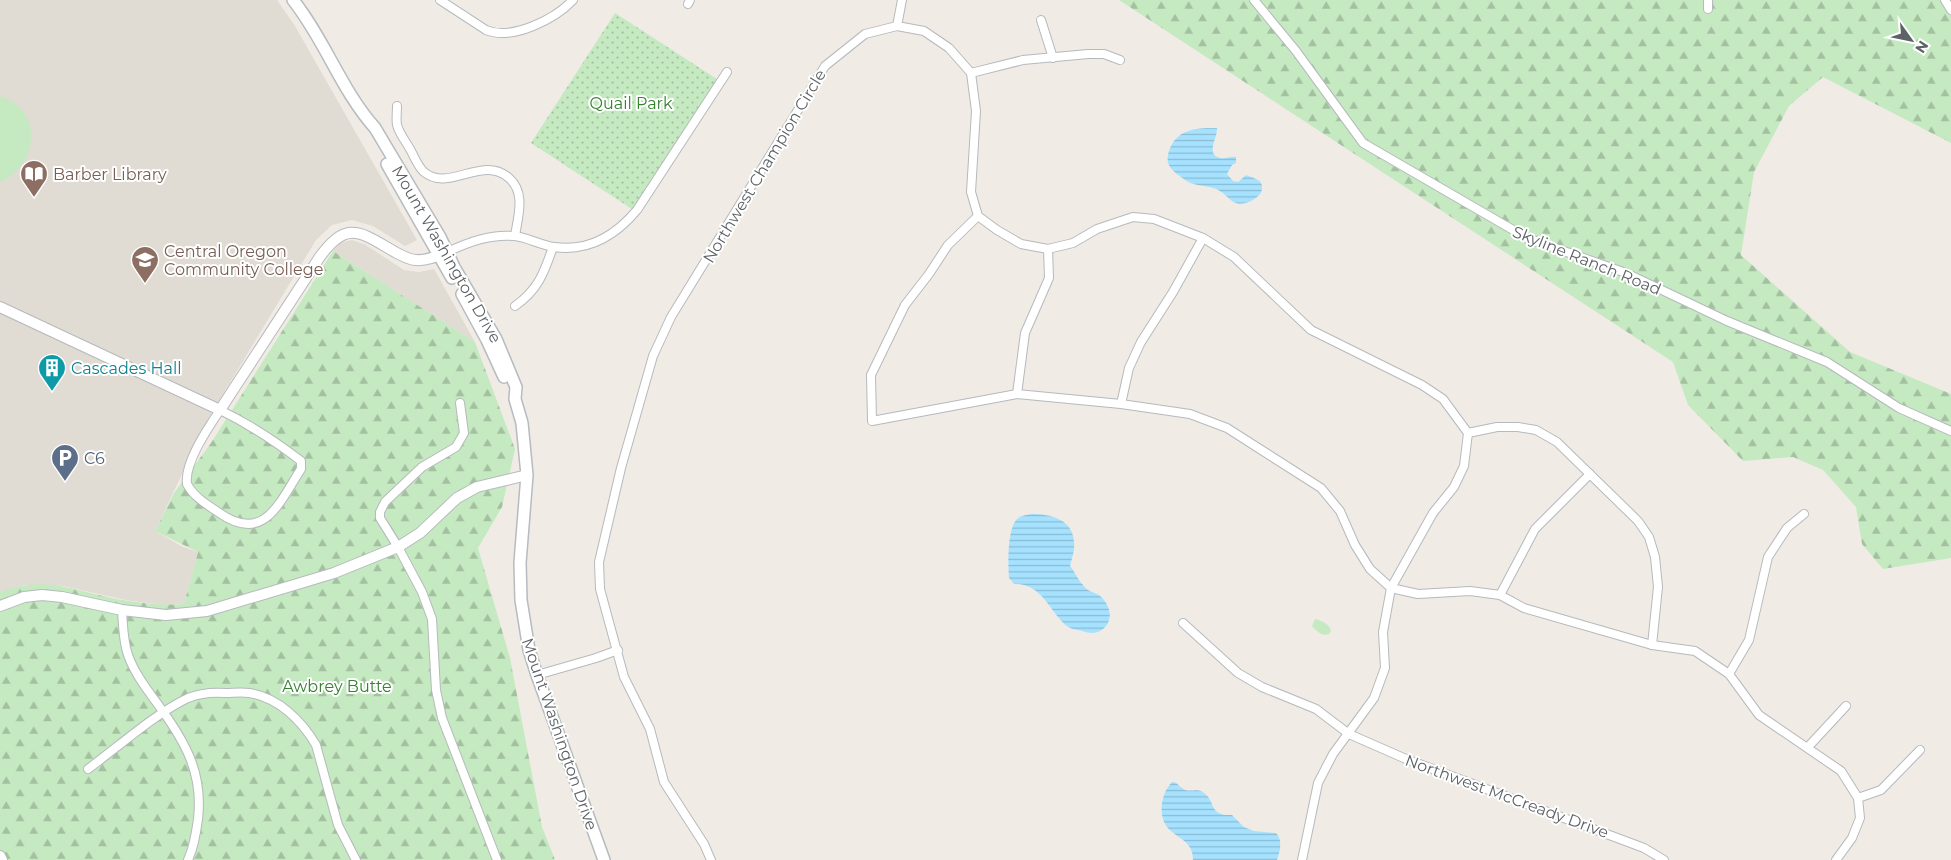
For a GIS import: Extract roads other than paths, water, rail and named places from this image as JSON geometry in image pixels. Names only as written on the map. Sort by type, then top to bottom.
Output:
[{"type":"main road","name":"Mount Washington Drive","points":[[293,0],[313,29],[363,115],[369,131],[443,254],[487,340],[508,389],[516,399],[522,424],[527,475],[520,586],[529,650],[604,860]]},
{"type":"street","points":[[440,0],[493,33],[525,28],[551,18],[564,9],[572,0]]},
{"type":"street","points":[[897,26],[902,0]]},
{"type":"street","name":"Skyline Ranch Road","points":[[1254,0],[1296,51],[1363,143],[1527,238],[1626,273],[1727,321],[1827,362],[1899,408],[1951,431]]},
{"type":"street","points":[[1708,0],[1708,9]]},
{"type":"street","points":[[1945,0],[1951,10]]},
{"type":"street","points":[[1041,20],[1053,58]]},
{"type":"street","name":"Northwest Champion Circle","points":[[711,860],[704,844],[664,782],[650,729],[624,678],[600,589],[599,562],[626,450],[653,356],[662,336],[825,66],[865,34],[897,26],[924,31],[949,48],[971,73]]},
{"type":"street","points":[[1120,60],[1104,54],[1023,60],[971,73],[976,111],[971,192],[978,216],[1021,244],[1048,249],[1073,243],[1097,228],[1134,217],[1154,219],[1203,238],[1234,258],[1311,330],[1422,385],[1443,398],[1468,434],[1464,466],[1454,487],[1433,513],[1391,588],[1383,632],[1385,668],[1374,698],[1333,754],[1318,783],[1302,860]]},
{"type":"street","points":[[0,307],[220,410],[246,423],[300,461],[301,469],[276,509],[263,521],[253,524],[242,524],[229,520],[196,497],[187,484],[186,479],[194,454],[220,410],[319,258],[334,240],[342,235],[358,233],[371,237],[392,250],[414,260],[425,260],[488,237],[514,236],[553,247],[581,248],[603,240],[624,224],[637,210],[727,72]]},
{"type":"street","points":[[397,106],[397,126],[425,173],[438,177],[453,177],[484,169],[494,169],[512,180],[519,194],[519,214],[514,236]]},
{"type":"street","points":[[978,216],[948,245],[905,305],[871,375],[872,421],[1017,394],[1121,404],[1190,414],[1227,428],[1321,488],[1340,511],[1355,545],[1370,569],[1391,588],[1418,594],[1470,591],[1500,595],[1524,608],[1652,644],[1695,651],[1729,674],[1759,716],[1808,747],[1841,771],[1858,798],[1860,818],[1852,838],[1836,860]]},
{"type":"street","points":[[1121,404],[1129,368],[1141,342],[1173,292],[1203,238]]},
{"type":"street","points":[[515,306],[533,292],[553,247]]},
{"type":"street","points":[[1017,394],[1025,333],[1049,278],[1048,249]]},
{"type":"street","points":[[460,403],[464,433],[456,447],[422,467],[385,502],[380,512],[384,526],[398,547],[422,592],[432,619],[436,690],[442,718],[497,860]]},
{"type":"street","points":[[1468,434],[1497,428],[1518,427],[1536,430],[1557,442],[1638,520],[1649,537],[1655,556],[1658,586],[1652,644]]},
{"type":"street","points":[[1500,595],[1534,529],[1590,474]]},
{"type":"street","points":[[0,606],[24,598],[42,595],[62,597],[122,610],[166,615],[207,611],[334,573],[398,547],[420,532],[458,498],[477,487],[527,475]]},
{"type":"street","points":[[1729,674],[1749,640],[1768,557],[1787,528],[1804,514]]},
{"type":"street","points":[[122,610],[125,645],[128,655],[138,675],[164,712],[187,750],[199,786],[200,802],[196,840],[188,860]]},
{"type":"street","name":"Northwest McCready Drive","points":[[1183,624],[1238,673],[1262,687],[1316,709],[1349,734],[1406,759],[1644,848],[1664,860]]},
{"type":"street","points":[[537,675],[618,650]]},
{"type":"street","points":[[88,769],[164,712],[189,698],[209,692],[250,693],[273,701],[296,717],[316,745],[338,824],[356,860]]},
{"type":"street","points":[[1808,747],[1846,706]]},
{"type":"street","points":[[1858,798],[1881,790],[1920,750]]},
{"type":"street","points":[[0,856],[2,860]]},
{"type":"water","points":[[1217,128],[1213,153],[1220,158],[1236,157],[1236,163],[1232,165],[1227,174],[1233,181],[1238,182],[1246,175],[1257,179],[1262,185],[1261,192],[1253,200],[1246,203],[1236,203],[1216,189],[1192,184],[1177,174],[1168,164],[1169,151],[1179,136],[1191,130]]},
{"type":"water","points":[[1024,515],[1046,515],[1059,519],[1070,528],[1073,534],[1074,545],[1070,566],[1085,587],[1099,595],[1109,609],[1110,618],[1106,626],[1101,630],[1091,633],[1070,628],[1060,620],[1038,593],[1026,586],[1014,584],[1009,578],[1008,565],[1011,531],[1017,519]]},
{"type":"water","points":[[1172,782],[1185,790],[1202,792],[1208,796],[1216,811],[1224,815],[1232,815],[1244,827],[1254,831],[1276,833],[1280,842],[1277,860],[1193,860],[1190,848],[1167,827],[1162,816],[1163,797]]},
{"type":"place","name":"Barber Library","points":[[34,198]]},
{"type":"place","name":"Central Oregon Community College","points":[[145,284]]},
{"type":"place","name":"Cascades Hall","points":[[52,392]]},
{"type":"place","name":"C6","points":[[65,482]]},
{"type":"park label","name":"Quail Park","points":[[631,103]]},
{"type":"park label","name":"Awbrey Butte","points":[[337,686]]}]
